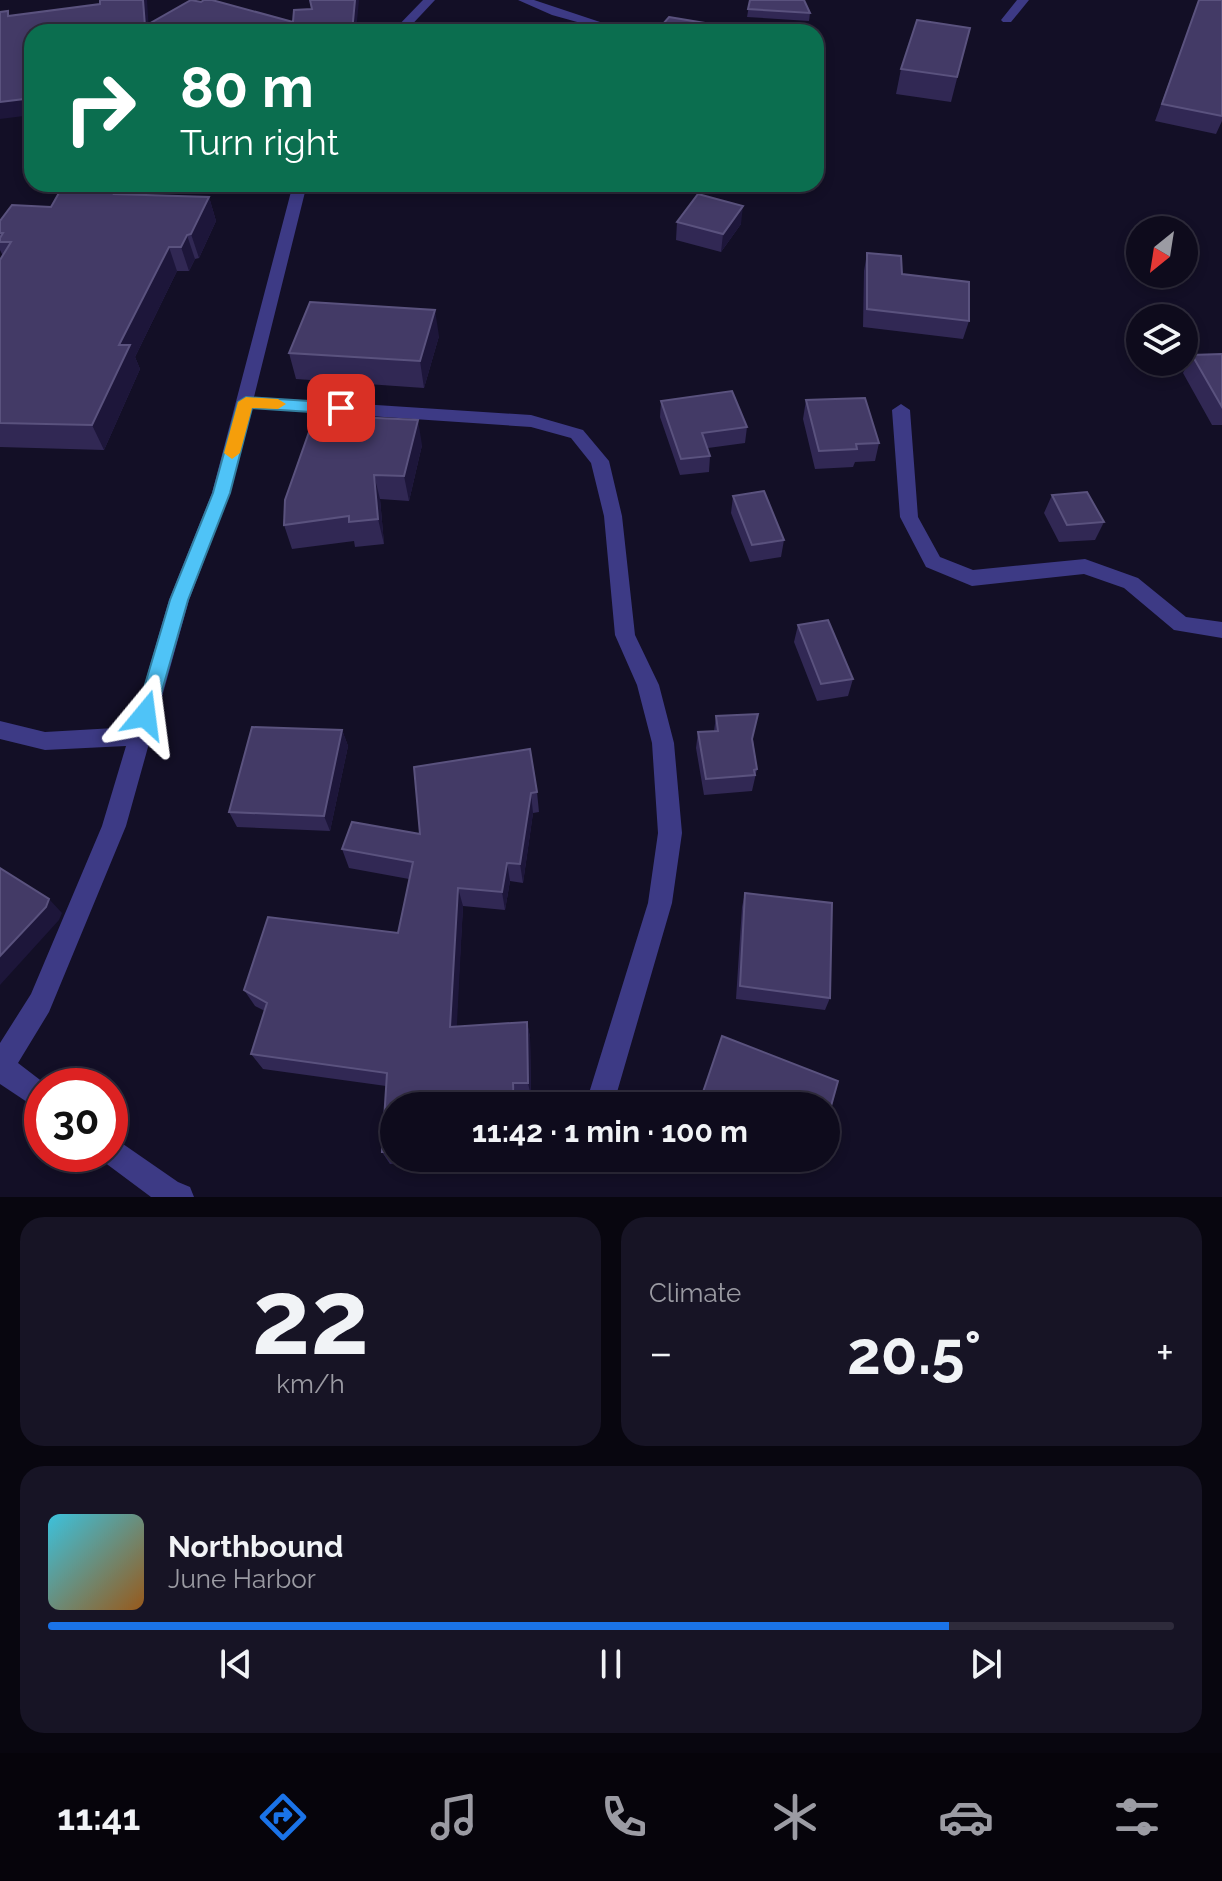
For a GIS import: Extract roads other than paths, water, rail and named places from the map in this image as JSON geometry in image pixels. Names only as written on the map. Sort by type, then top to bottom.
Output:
[{"type":"street","points":[[406,24],[429,0]]},
{"type":"street","points":[[524,0],[556,13],[598,24]]},
{"type":"street","points":[[1007,20],[1023,0]]},
{"type":"street","points":[[24,1085],[0,1067],[45,989],[114,826],[179,600],[221,493],[298,192]]},
{"type":"street","points":[[246,402],[531,421],[577,434],[600,461],[613,516],[625,635],[648,685],[663,743],[670,833],[660,903],[603,1092]]},
{"type":"street","points":[[901,410],[909,517],[933,562],[972,578],[1085,566],[1131,583],[1181,624],[1222,630]]},
{"type":"street","points":[[0,730],[45,741],[139,736]]},
{"type":"street","points":[[128,1162],[169,1193],[180,1197]]}]
